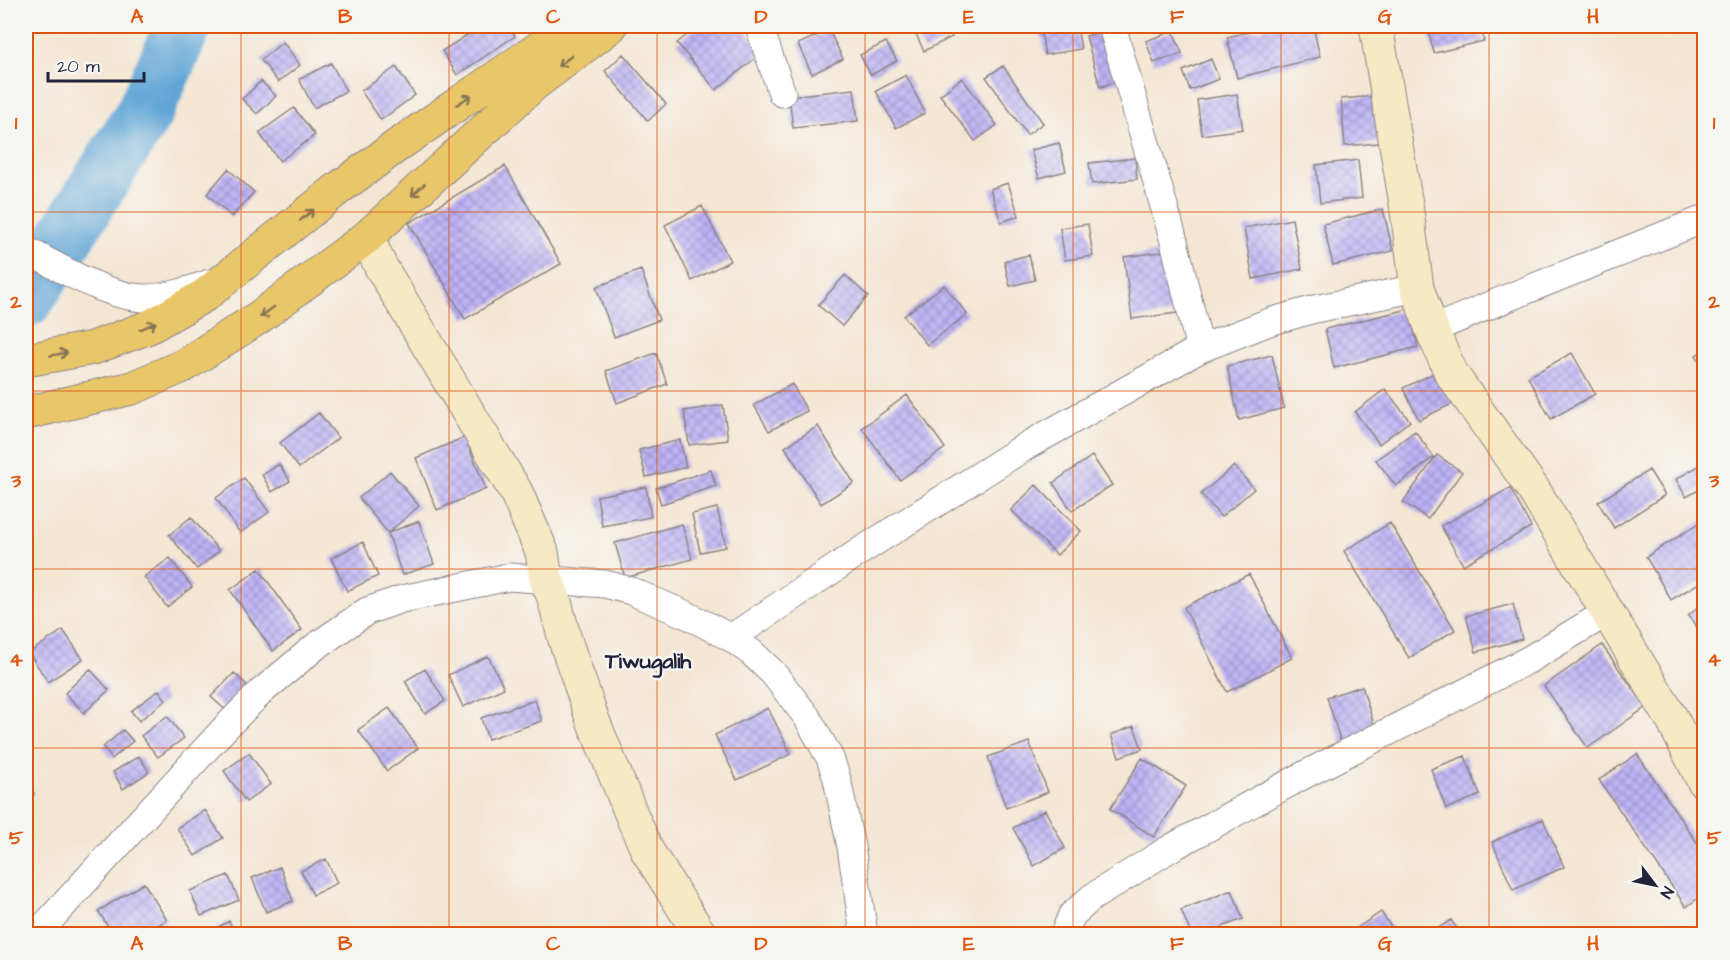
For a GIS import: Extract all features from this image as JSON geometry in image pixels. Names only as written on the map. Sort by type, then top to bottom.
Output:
[{"type":"highway","points":[[26,360],[93,348],[149,327],[205,295],[373,164],[571,26]]},
{"type":"highway","points":[[26,413],[132,388],[183,366],[258,318],[367,237],[534,85],[611,26]]},
{"type":"street","points":[[759,26],[782,93]]},
{"type":"street","points":[[1112,26],[1174,240],[1200,349]]},
{"type":"street","points":[[1376,26],[1406,204],[1417,288],[1432,330],[1451,373],[1533,489],[1672,719],[1704,782]]},
{"type":"street","points":[[1432,330],[1501,299],[1704,219]]},
{"type":"street","points":[[367,237],[381,267],[516,492],[542,552],[546,579],[592,718],[632,816],[648,852],[700,934]]},
{"type":"street","points":[[26,250],[91,284],[145,298],[160,297],[191,289],[231,275]]},
{"type":"street","points":[[731,638],[860,552],[1028,445],[1200,349],[1269,322],[1315,309],[1417,288]]},
{"type":"street","points":[[37,934],[225,728],[261,692],[323,641],[367,611],[402,599],[509,577],[605,584],[631,591],[689,616],[731,638],[774,673],[792,695],[830,758],[837,779],[851,848],[864,934]]},
{"type":"street","points":[[1064,934],[1072,915],[1091,898],[1169,849],[1306,774],[1530,659],[1608,612]]},
{"type":"building","points":[[481,26],[508,26],[515,36],[457,75],[442,51]]},
{"type":"building","points":[[698,26],[742,26],[763,52],[716,90],[677,43]]},
{"type":"building","points":[[922,26],[946,26],[952,37],[924,51],[914,30]]},
{"type":"building","points":[[1040,26],[1077,26],[1081,49],[1045,55]]},
{"type":"building","points":[[1274,26],[1313,26],[1320,57],[1237,78],[1227,37]]},
{"type":"building","points":[[1427,26],[1480,26],[1484,41],[1434,53]]},
{"type":"building","points":[[829,30],[843,59],[812,74],[798,44]]},
{"type":"building","points":[[1108,30],[1122,80],[1100,87],[1086,36]]},
{"type":"building","points":[[1173,31],[1182,53],[1154,63],[1146,41]]},
{"type":"building","points":[[283,42],[300,65],[278,82],[261,60]]},
{"type":"building","points":[[886,42],[897,61],[871,75],[860,55]]},
{"type":"building","points":[[623,54],[666,104],[648,121],[605,71]]},
{"type":"building","points":[[1211,59],[1219,79],[1190,90],[1183,71]]},
{"type":"building","points":[[331,63],[346,91],[314,108],[299,79]]},
{"type":"building","points":[[1003,66],[1043,123],[1027,135],[986,77]]},
{"type":"building","points":[[396,67],[415,95],[381,120],[361,91]]},
{"type":"building","points":[[906,75],[925,113],[896,128],[876,91]]},
{"type":"building","points":[[962,78],[997,125],[975,141],[940,95]]},
{"type":"building","points":[[261,81],[276,96],[257,114],[242,99]]},
{"type":"building","points":[[854,89],[858,121],[793,128],[789,96]]},
{"type":"building","points":[[1237,94],[1243,129],[1202,135],[1197,100]]},
{"type":"building","points":[[1385,95],[1389,142],[1345,146],[1341,99]]},
{"type":"building","points":[[294,108],[315,135],[280,161],[259,133]]},
{"type":"building","points":[[1059,143],[1066,171],[1039,178],[1031,150]]},
{"type":"building","points":[[1135,158],[1137,179],[1092,184],[1089,163]]},
{"type":"building","points":[[1358,160],[1362,198],[1320,203],[1316,165]]},
{"type":"building","points":[[505,166],[561,264],[465,319],[409,223]]},
{"type":"building","points":[[228,169],[254,192],[232,217],[207,194]]},
{"type":"building","points":[[1008,183],[1019,216],[1001,222],[990,189]]},
{"type":"building","points":[[702,206],[730,261],[692,281],[665,225]]},
{"type":"building","points":[[1383,209],[1393,251],[1333,265],[1323,224]]},
{"type":"building","points":[[1292,219],[1302,269],[1253,279],[1244,228]]},
{"type":"building","points":[[1088,224],[1093,256],[1065,260],[1060,228]]},
{"type":"building","points":[[1168,251],[1177,313],[1132,319],[1124,257]]},
{"type":"building","points":[[1029,255],[1035,280],[1010,286],[1004,261]]},
{"type":"building","points":[[641,270],[659,320],[614,337],[596,287]]},
{"type":"building","points":[[845,275],[868,296],[842,326],[818,305]]},
{"type":"building","points":[[944,285],[967,314],[927,345],[904,316]]},
{"type":"building","points":[[1409,309],[1418,347],[1334,368],[1325,329]]},
{"type":"building","points":[[1704,350],[1704,368],[1696,355]]},
{"type":"building","points":[[656,353],[667,384],[617,403],[606,371]]},
{"type":"building","points":[[1572,353],[1595,394],[1551,419],[1528,377]]},
{"type":"building","points":[[1272,355],[1284,408],[1239,420],[1227,366]]},
{"type":"building","points":[[1438,371],[1454,403],[1419,420],[1403,388]]},
{"type":"building","points":[[792,384],[807,411],[769,431],[754,405]]},
{"type":"building","points":[[1385,389],[1410,421],[1379,444],[1355,412]]},
{"type":"building","points":[[907,395],[945,448],[900,480],[862,428]]},
{"type":"building","points":[[723,405],[728,440],[689,445],[684,411]]},
{"type":"building","points":[[319,413],[338,438],[299,468],[280,443]]},
{"type":"building","points":[[818,426],[854,483],[821,504],[785,447]]},
{"type":"building","points":[[1415,431],[1434,457],[1396,486],[1376,460]]},
{"type":"building","points":[[465,437],[486,489],[437,510],[416,458]]},
{"type":"building","points":[[680,440],[686,467],[646,477],[639,450]]},
{"type":"building","points":[[1437,455],[1462,472],[1428,519],[1403,502]]},
{"type":"building","points":[[1092,456],[1112,485],[1072,511],[1053,483]]},
{"type":"building","points":[[1704,463],[1704,487],[1686,497],[1676,479]]},
{"type":"building","points":[[279,464],[290,481],[272,492],[262,475]]},
{"type":"building","points":[[1234,466],[1254,489],[1221,517],[1201,494]]},
{"type":"building","points":[[711,470],[716,486],[661,504],[656,488]]},
{"type":"building","points":[[1649,470],[1665,495],[1614,528],[1598,502]]},
{"type":"building","points":[[390,471],[419,506],[388,533],[359,498]]},
{"type":"building","points":[[244,478],[269,512],[240,533],[216,498]]},
{"type":"building","points":[[1036,485],[1081,531],[1057,555],[1011,510]]},
{"type":"building","points":[[646,487],[651,517],[602,526],[597,496]]},
{"type":"building","points":[[1510,488],[1531,527],[1463,565],[1441,526]]},
{"type":"building","points":[[717,508],[726,547],[700,552],[692,514]]},
{"type":"building","points":[[191,517],[219,551],[197,569],[169,535]]},
{"type":"building","points":[[1704,520],[1704,580],[1671,600],[1646,557]]},
{"type":"building","points":[[419,521],[434,564],[402,575],[388,533]]},
{"type":"building","points":[[1390,523],[1455,630],[1409,658],[1344,551]]},
{"type":"building","points":[[682,524],[692,559],[625,578],[615,543]]},
{"type":"building","points":[[363,542],[378,576],[347,591],[331,558]]},
{"type":"building","points":[[170,558],[192,587],[167,607],[144,577]]},
{"type":"building","points":[[259,569],[302,630],[273,651],[230,590]]},
{"type":"building","points":[[1249,574],[1292,658],[1227,692],[1184,607]]},
{"type":"building","points":[[1704,602],[1704,636],[1688,616]]},
{"type":"building","points":[[1513,604],[1522,639],[1476,652],[1466,616]]},
{"type":"building","points":[[63,630],[83,659],[48,682],[29,653]]},
{"type":"building","points":[[1602,645],[1646,707],[1588,748],[1544,686]]},
{"type":"building","points":[[488,656],[504,688],[463,707],[448,675]]},
{"type":"building","points":[[90,669],[109,690],[84,713],[65,693]]},
{"type":"building","points":[[425,669],[445,701],[425,714],[405,681]]},
{"type":"building","points":[[234,673],[253,691],[231,715],[211,697]]},
{"type":"building","points":[[1362,686],[1377,735],[1342,746],[1327,697]]},
{"type":"building","points":[[159,690],[166,700],[139,721],[131,711]]},
{"type":"building","points":[[535,700],[542,721],[488,739],[481,718]]},
{"type":"building","points":[[389,708],[418,748],[387,771],[358,730]]},
{"type":"building","points":[[768,708],[791,754],[737,780],[715,735]]},
{"type":"building","points":[[167,716],[184,738],[158,757],[141,736]]},
{"type":"building","points":[[1134,726],[1142,749],[1119,757],[1111,735]]},
{"type":"building","points":[[123,730],[133,741],[112,759],[103,747]]},
{"type":"building","points":[[1029,742],[1048,792],[1006,808],[988,757]]},
{"type":"building","points":[[249,753],[271,784],[246,802],[224,771]]},
{"type":"building","points":[[1637,754],[1704,853],[1704,894],[1686,907],[1599,780]]},
{"type":"building","points":[[139,756],[149,772],[123,789],[113,772]]},
{"type":"building","points":[[1465,756],[1480,795],[1446,809],[1431,769]]},
{"type":"building","points":[[1142,758],[1186,786],[1154,837],[1110,809]]},
{"type":"building","points":[[26,780],[34,794],[26,799]]},
{"type":"building","points":[[205,810],[223,838],[195,856],[177,828]]},
{"type":"building","points":[[1045,810],[1065,848],[1034,866],[1013,828]]},
{"type":"building","points":[[1543,819],[1564,867],[1513,890],[1492,842]]},
{"type":"building","points":[[326,859],[337,883],[313,895],[301,871]]},
{"type":"building","points":[[280,867],[293,901],[266,912],[252,878]]},
{"type":"building","points":[[228,875],[239,900],[201,916],[190,891]]},
{"type":"building","points":[[144,883],[167,920],[143,934],[113,934],[98,911]]},
{"type":"building","points":[[1232,890],[1243,919],[1203,934],[1191,934],[1181,910]]},
{"type":"building","points":[[1381,912],[1396,934],[1348,934]]},
{"type":"building","points":[[1451,920],[1461,934],[1429,934]]},
{"type":"building","points":[[229,921],[236,934],[206,934]]},
{"type":"waterway","points":[[26,299],[144,113],[183,26]]},
{"type":"district","name":"Tiwugalih","points":[[648,661]]}]
